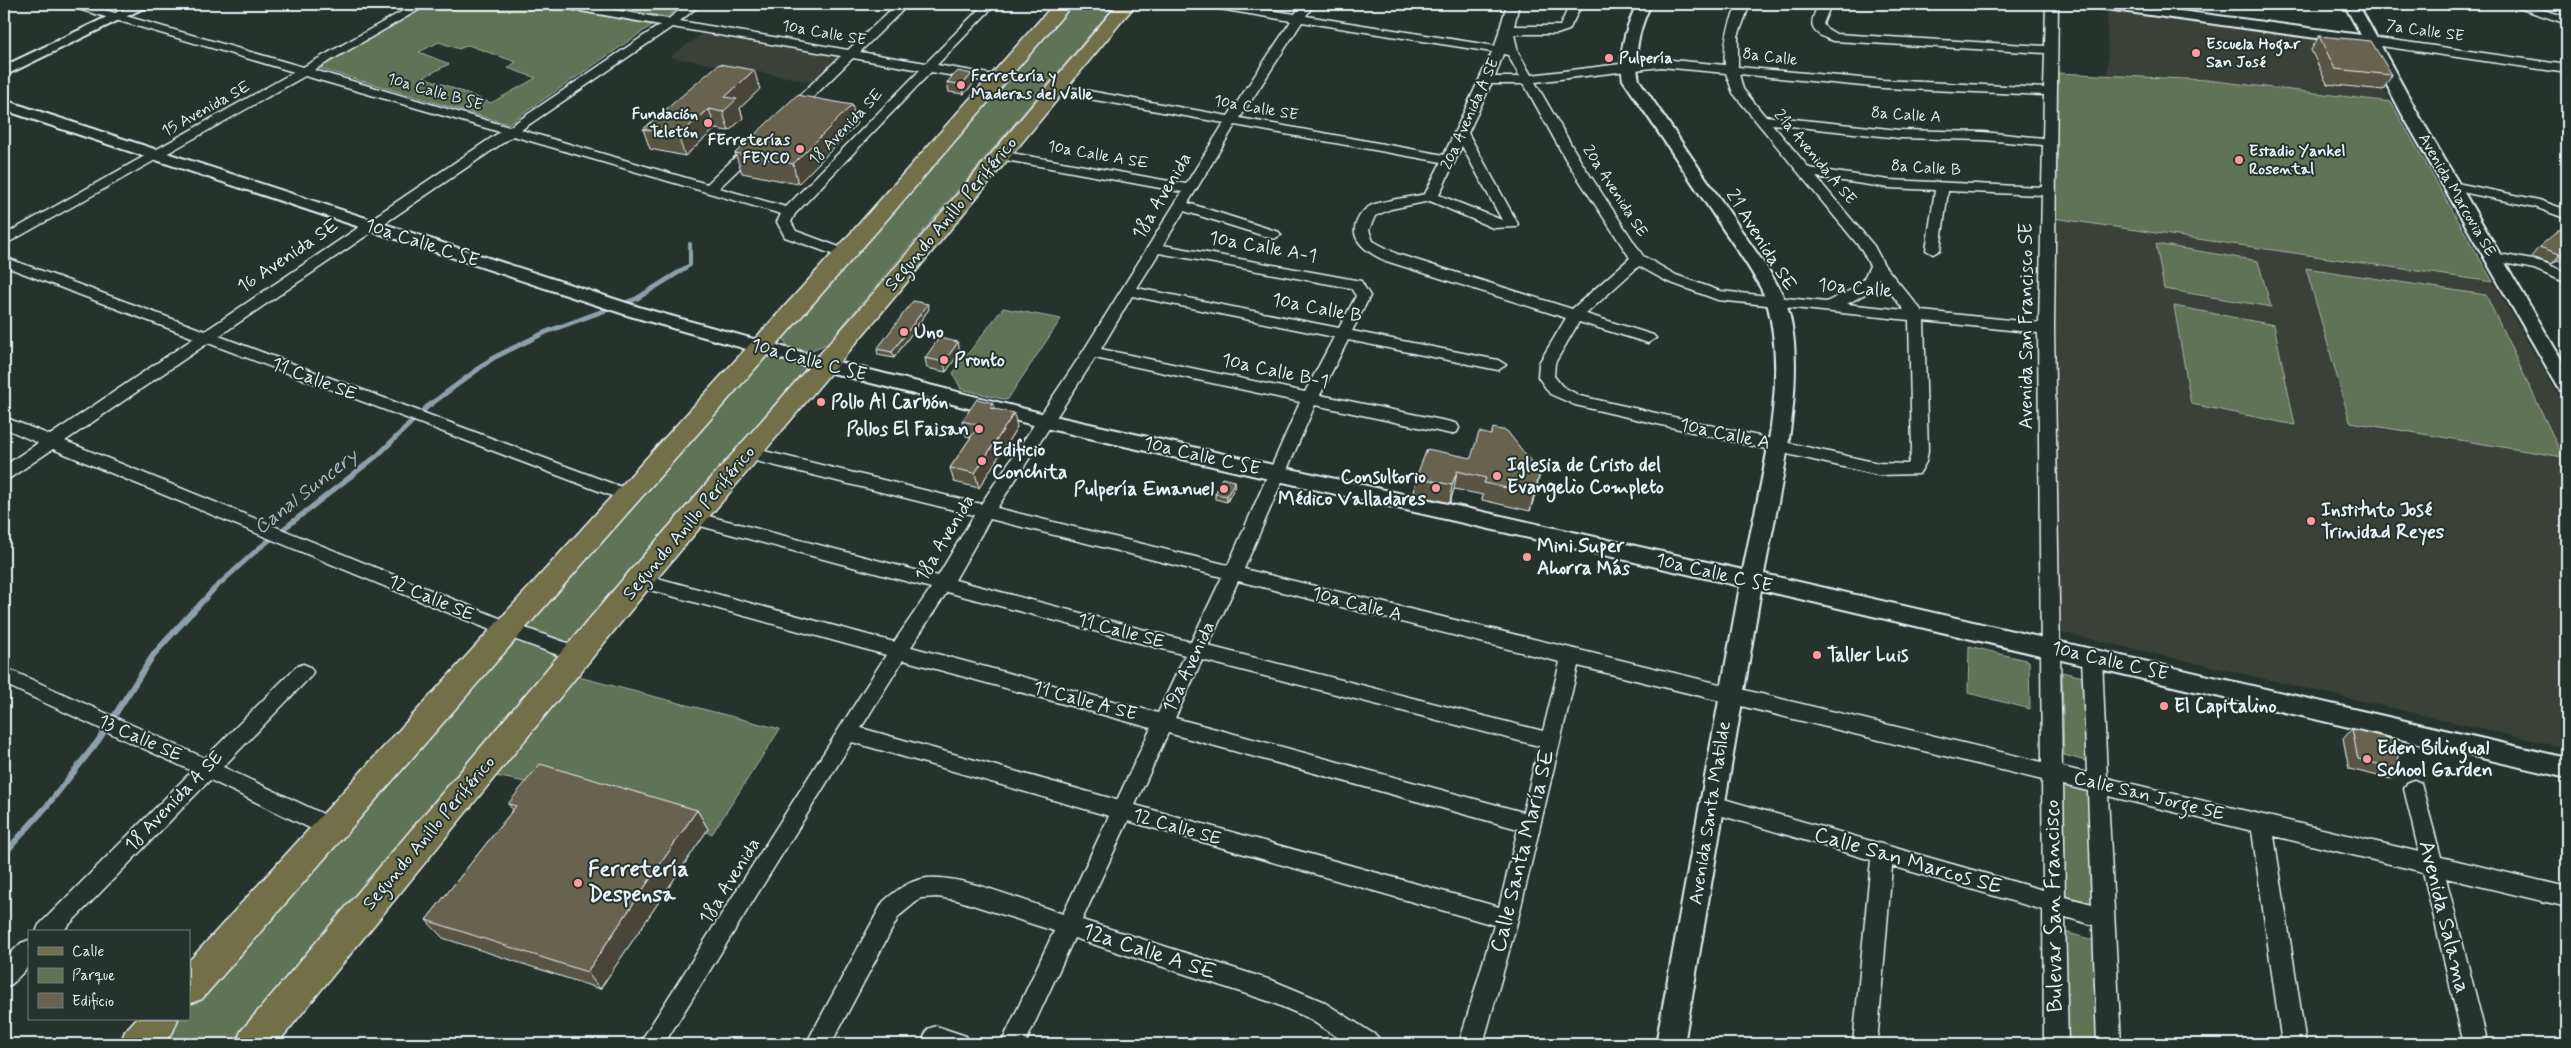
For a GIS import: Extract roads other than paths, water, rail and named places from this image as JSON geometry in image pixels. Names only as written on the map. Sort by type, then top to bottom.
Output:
[{"type":"main road","points":[[190,985],[626,495],[845,254],[995,79],[1064,4]]},
{"type":"main road","name":"Segundo Anillo Periférico","points":[[254,1044],[639,580],[824,365],[1127,4]]},
{"type":"main road","points":[[138,1044],[159,1020]]},
{"type":"street","name":"10a Calle B SE","points":[[72,4],[789,212]]},
{"type":"street","points":[[4,72],[146,4]]},
{"type":"street","name":"15 Avenida SE","points":[[4,242],[423,4]]},
{"type":"street","name":"10a Calle SE","points":[[559,4],[995,79]]},
{"type":"street","name":"16 Avenida SE","points":[[4,474],[370,226],[513,132],[695,4]]},
{"type":"street","points":[[781,121],[899,4]]},
{"type":"street","points":[[929,67],[990,4]]},
{"type":"street","points":[[1208,4],[1303,11],[1506,51]]},
{"type":"street","name":"20a Avenida SE","points":[[1513,4],[1507,30],[1506,51],[1526,79],[1573,160],[1638,259],[1576,314],[1547,364],[1546,377]]},
{"type":"street","points":[[1507,30],[1557,30],[1564,28],[1576,4]]},
{"type":"street","name":"21 Avenida SE","points":[[1644,4],[1630,41],[1628,68],[1631,80],[1745,249],[1776,301],[1784,339],[1785,380],[1777,445],[1752,581]]},
{"type":"street","name":"21a Avenida A SE","points":[[1744,4],[1738,13],[1729,48],[1730,68],[1737,90],[1869,249],[1877,266]]},
{"type":"street","points":[[1825,4],[1816,20],[1817,27],[1822,33],[1834,37],[2051,50]]},
{"type":"street","name":"Avenida San Francisco SE","points":[[2050,648],[2046,329],[2052,4]]},
{"type":"street","name":"7a Calle SE","points":[[2099,4],[2567,69]]},
{"type":"street","name":"Avenida Marcovia SE","points":[[2351,4],[2452,186],[2567,385]]},
{"type":"street","points":[[2513,4],[2567,21]]},
{"type":"street","name":"18a Avenida","points":[[651,1044],[849,733],[899,650],[943,584],[985,512],[1091,352],[1182,206],[1190,189],[1232,120],[1303,11]]},
{"type":"street","name":"20a Avenida A SE","points":[[1431,197],[1487,80],[1506,51]]},
{"type":"street","name":"8a Calle","points":[[1487,80],[1526,79],[1661,63],[1730,68],[1883,84],[2050,92]]},
{"type":"street","name":"18 Avenida SE","points":[[789,212],[929,67]]},
{"type":"street","name":"10a Calle SE","points":[[1056,89],[1450,160]]},
{"type":"street","name":"10a Calle C SE","points":[[4,105],[596,300],[824,365],[1045,420],[1278,474],[2050,648],[2567,768]]},
{"type":"street","name":"8a Calle A","points":[[1760,119],[1899,134],[2011,138],[2049,142]]},
{"type":"street","points":[[1462,133],[1510,220],[1510,226],[1498,225],[1431,197],[1376,208],[1366,216],[1362,226],[1363,236],[1370,247],[1390,257],[1648,338]]},
{"type":"street","points":[[710,189],[767,134]]},
{"type":"street","name":"10a Calle A SE","points":[[1000,155],[1190,189]]},
{"type":"street","name":"8a Calle B","points":[[1803,171],[1889,184],[2048,190]]},
{"type":"street","points":[[2452,186],[2539,204],[2567,215]]},
{"type":"street","points":[[1933,250],[1942,187]]},
{"type":"street","points":[[1182,206],[1274,235]]},
{"type":"street","points":[[789,212],[784,222],[790,234],[845,254]]},
{"type":"street","name":"10a Calle A-1","points":[[1156,248],[1356,284],[1361,290]]},
{"type":"street","points":[[2494,257],[2538,266],[2567,278]]},
{"type":"street","name":"10a Calle","points":[[1638,259],[1696,288],[1718,295],[1916,314],[2046,329]]},
{"type":"street","name":"11 Calle SE","points":[[4,261],[403,413],[626,495]]},
{"type":"street","points":[[1827,306],[1860,291],[1870,282],[1877,266],[1916,314]]},
{"type":"street","name":"19a Avenida","points":[[1013,1044],[1233,573],[1310,398],[1363,296],[1361,290]]},
{"type":"street","name":"10a Calle B","points":[[1129,291],[1498,365]]},
{"type":"street","name":"10a Calle A","points":[[1546,377],[1556,390],[1575,400],[1878,469],[1913,470],[1918,462],[1920,451],[1916,314]]},
{"type":"street","name":"10a Calle B-1","points":[[1091,352],[1451,428]]},
{"type":"street","points":[[4,422],[53,441]]},
{"type":"street","name":"12 Calle SE","points":[[53,441],[507,629],[578,654]]},
{"type":"street","name":"10a Calle A","points":[[748,453],[1730,696]]},
{"type":"street","name":"11 Calle SE","points":[[693,518],[1196,651],[1551,741]]},
{"type":"street","name":"11 Calle A SE","points":[[639,580],[1530,823]]},
{"type":"street","name":"Avenida Santa Matilde","points":[[1670,1044],[1713,805],[1730,696],[1752,581]]},
{"type":"street","name":"Bulevar San Francisco","points":[[2050,648],[2056,1044]]},
{"type":"street","name":"Calle Santa María SE","points":[[1471,1044],[1507,919],[1571,657]]},
{"type":"street","points":[[2092,658],[2109,1044]]},
{"type":"street","name":"18 Avenida A SE","points":[[49,930],[206,768],[303,672]]},
{"type":"street","name":"13 Calle SE","points":[[4,675],[206,768],[329,828]]},
{"type":"street","name":"Calle San Jorge SE","points":[[1730,696],[2567,897]]},
{"type":"street","name":"12 Calle SE","points":[[849,733],[1507,919]]},
{"type":"street","name":"Avenida Salama","points":[[2414,789],[2476,1044]]},
{"type":"street","name":"Calle San Marcos SE","points":[[1713,805],[2104,918]]},
{"type":"street","points":[[2262,824],[2294,1044]]},
{"type":"street","points":[[1865,1044],[1882,854]]},
{"type":"street","name":"12a Calle A SE","points":[[818,1044],[891,909],[904,896],[920,887],[939,886],[958,890],[1274,992],[1314,1008],[1356,1041]]},
{"type":"street","points":[[4,976],[28,951]]},
{"type":"street","points":[[936,1037],[958,1044]]},
{"type":"waterway","name":"Canal Suncery","points":[[682,270],[690,265],[690,244]]},
{"type":"waterway","name":"Canal Suncery","points":[[192,613],[214,589],[258,549],[378,455],[427,407],[493,358],[546,332],[636,299],[684,269]]},
{"type":"waterway","name":"Canal Suncery","points":[[4,854],[47,806],[98,741],[154,654],[193,611]]},
{"type":"place","name":"Escuela Hogar San José","points":[[2196,53]]},
{"type":"place","name":"Pulpería","points":[[1609,58]]},
{"type":"place","name":"Ferretería y Maderas del Valle","points":[[961,85]]},
{"type":"place","name":"Fundación Teletón","points":[[708,123]]},
{"type":"place","name":"FErreterías FEYCO","points":[[800,149]]},
{"type":"place","name":"Estadio Yankel Rosental","points":[[2239,160]]},
{"type":"place","name":"Uno","points":[[904,332]]},
{"type":"place","name":"Pronto","points":[[944,360]]},
{"type":"place","name":"Pollo Al Carbón","points":[[821,402]]},
{"type":"place","name":"Pollos El Faisan","points":[[979,429]]},
{"type":"place","name":"Edificio Conchita","points":[[982,461]]},
{"type":"place","name":"Iglesia de Cristo del Evangelio Completo","points":[[1497,476]]},
{"type":"place","name":"Consultorio Médico Valladares","points":[[1436,488]]},
{"type":"place","name":"Pulpería Emanuel","points":[[1224,489]]},
{"type":"place","name":"Instituto José Trinidad Reyes","points":[[2311,521]]},
{"type":"place","name":"Mini Super Ahorra Más","points":[[1527,557]]},
{"type":"place","name":"Taller Luis","points":[[1817,655]]},
{"type":"place","name":"El Capitalino","points":[[2164,706]]},
{"type":"place","name":"Eden Bilingual School Garden","points":[[2367,759]]},
{"type":"place","name":"Ferretería Despensa","points":[[578,883]]}]
